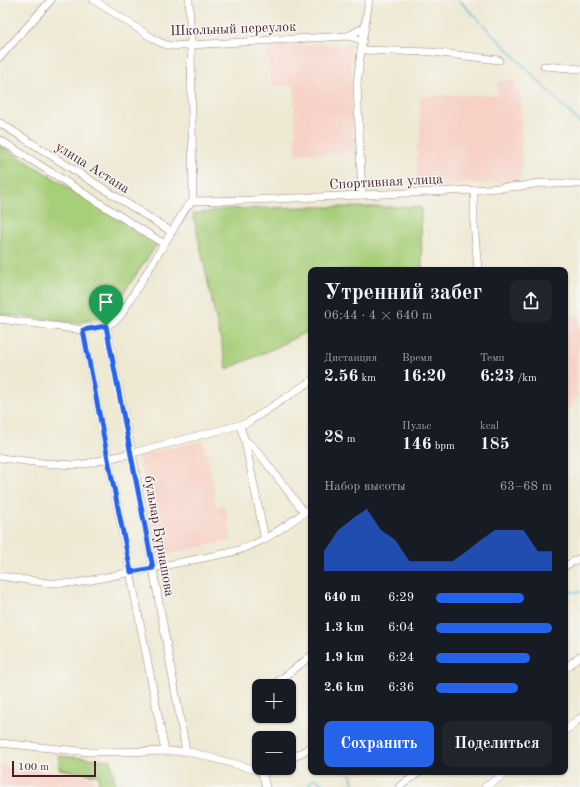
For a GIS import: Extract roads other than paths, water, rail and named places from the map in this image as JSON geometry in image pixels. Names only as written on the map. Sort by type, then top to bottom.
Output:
[{"type":"street","points":[[0,57],[50,0]]},
{"type":"street","name":"Школьный переулок","points":[[94,0],[164,44],[171,46],[348,36],[362,40]]},
{"type":"street","points":[[0,319],[83,330],[106,326],[115,321],[121,315],[186,208],[193,201],[189,0]]},
{"type":"street","points":[[362,195],[358,85],[362,40],[369,0]]},
{"type":"street","points":[[348,36],[364,27]]},
{"type":"street","points":[[361,50],[432,52],[498,60]]},
{"type":"street","points":[[544,66],[580,69]]},
{"type":"street","name":"улица Астана","points":[[0,123],[172,232]]},
{"type":"street","name":"улица Астана","points":[[0,140],[164,244]]},
{"type":"street","name":"Спортивная улица","points":[[193,201],[251,200],[474,190],[539,183],[580,184]]},
{"type":"street","points":[[474,190],[474,223],[478,267]]},
{"type":"street","name":"бульвар Бурнашова","points":[[106,326],[132,453],[186,751]]},
{"type":"street","points":[[83,330],[165,751]]},
{"type":"street","points":[[0,458],[74,465],[108,459],[240,426],[308,383]]},
{"type":"street","points":[[240,426],[245,441],[265,540]]},
{"type":"street","points":[[245,441],[250,443],[258,452],[304,512]]},
{"type":"street","points":[[0,576],[30,581],[76,584],[246,549],[265,540],[308,510]]},
{"type":"street","points":[[568,564],[580,558]]},
{"type":"street","points":[[568,666],[580,656]]},
{"type":"street","points":[[280,679],[308,658]]},
{"type":"street","points":[[568,728],[580,718]]},
{"type":"street","points":[[0,743],[89,752],[186,751],[252,769]]},
{"type":"street","points":[[296,756],[308,750]]},
{"type":"street","points":[[263,775],[266,787]]},
{"type":"street","points":[[399,787],[416,775]]},
{"type":"street","points":[[485,787],[503,775]]},
{"type":"waterway","points":[[459,0],[580,123]]},
{"type":"waterway","points":[[568,592],[580,592]]},
{"type":"waterway","points":[[351,775],[354,787]]},
{"type":"waterway","points":[[308,787],[312,779],[317,779],[325,787]]}]
